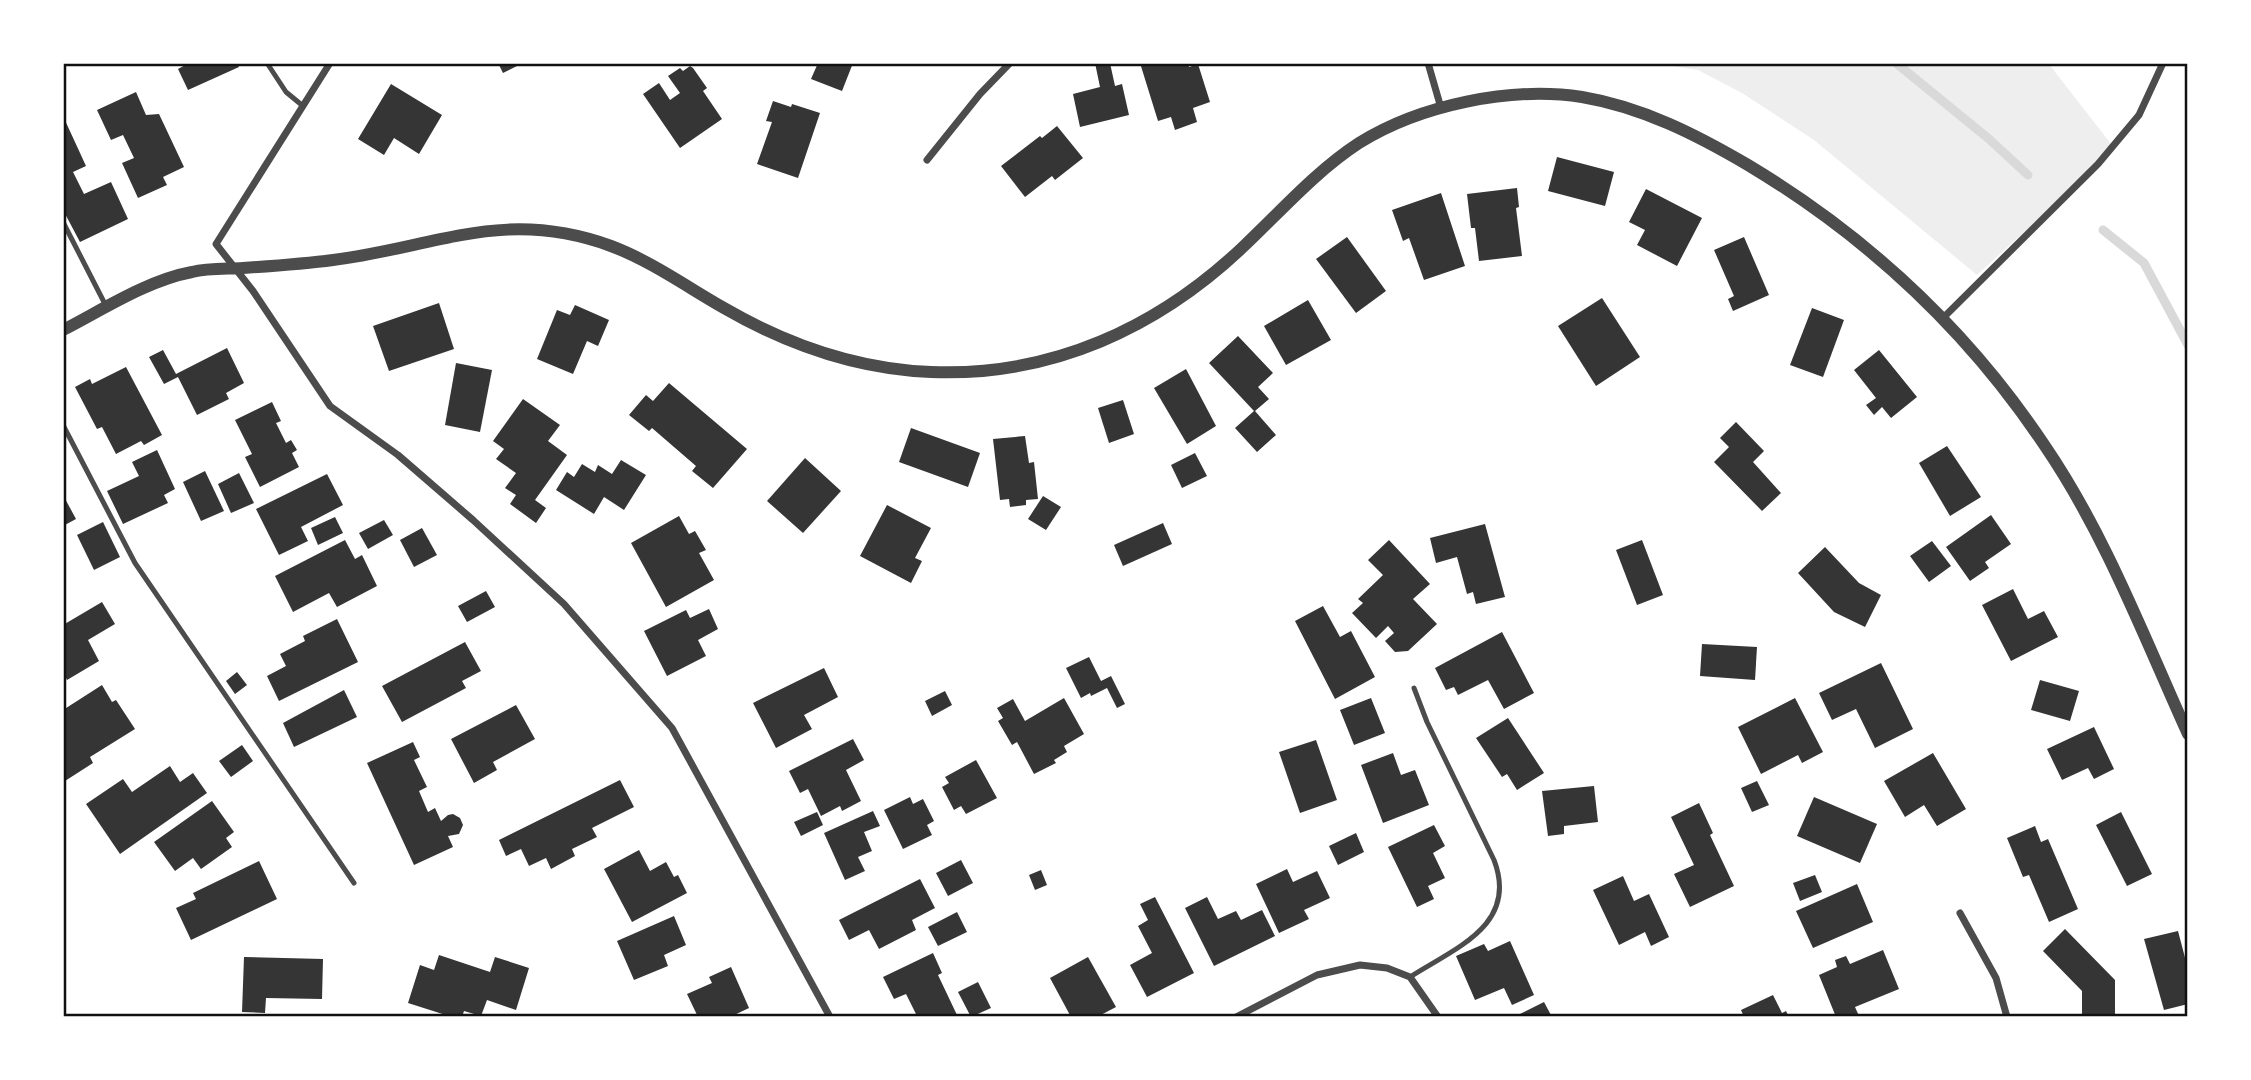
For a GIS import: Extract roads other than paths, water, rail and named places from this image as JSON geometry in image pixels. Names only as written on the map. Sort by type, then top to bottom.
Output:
[{"type":"street","points":[[330,63],[216,244],[253,291],[330,406],[398,455],[564,604],[672,728],[830,1017]]},
{"type":"street","points":[[927,160],[980,94],[1010,63]]},
{"type":"street","points":[[1428,63],[1441,108]]},
{"type":"street","points":[[1943,318],[2098,164],[2139,116],[2163,63]]},
{"type":"street","points":[[63,330],[157,283],[192,271],[347,259],[477,231],[533,228],[576,236],[617,248],[771,333],[819,352],[890,369],[935,373],[1019,366],[1063,356],[1104,342],[1142,324],[1179,301],[1215,274],[1318,175],[1358,144],[1400,122],[1441,108],[1487,98],[1567,96],[1623,107],[1706,140],[1778,183],[1840,226],[1877,256],[1943,318],[2014,402],[2048,449],[2118,578],[2188,734]]},
{"type":"street","points":[[1960,913],[1996,978],[2007,1017]]},
{"type":"street","points":[[1236,1017],[1317,975],[1360,965],[1387,968],[1410,977],[1438,1017]]},
{"type":"lane","points":[[267,63],[286,92],[303,106]]},
{"type":"lane","points":[[63,222],[107,308]]},
{"type":"lane","points":[[63,425],[135,563],[354,883]]},
{"type":"lane","points":[[1410,977],[1481,932],[1496,910],[1500,884],[1494,860],[1427,722],[1414,688]]},
{"type":"waterway","points":[[1896,63],[1989,139],[2028,175]]},
{"type":"waterway","points":[[2103,230],[2144,263],[2188,345]]}]
